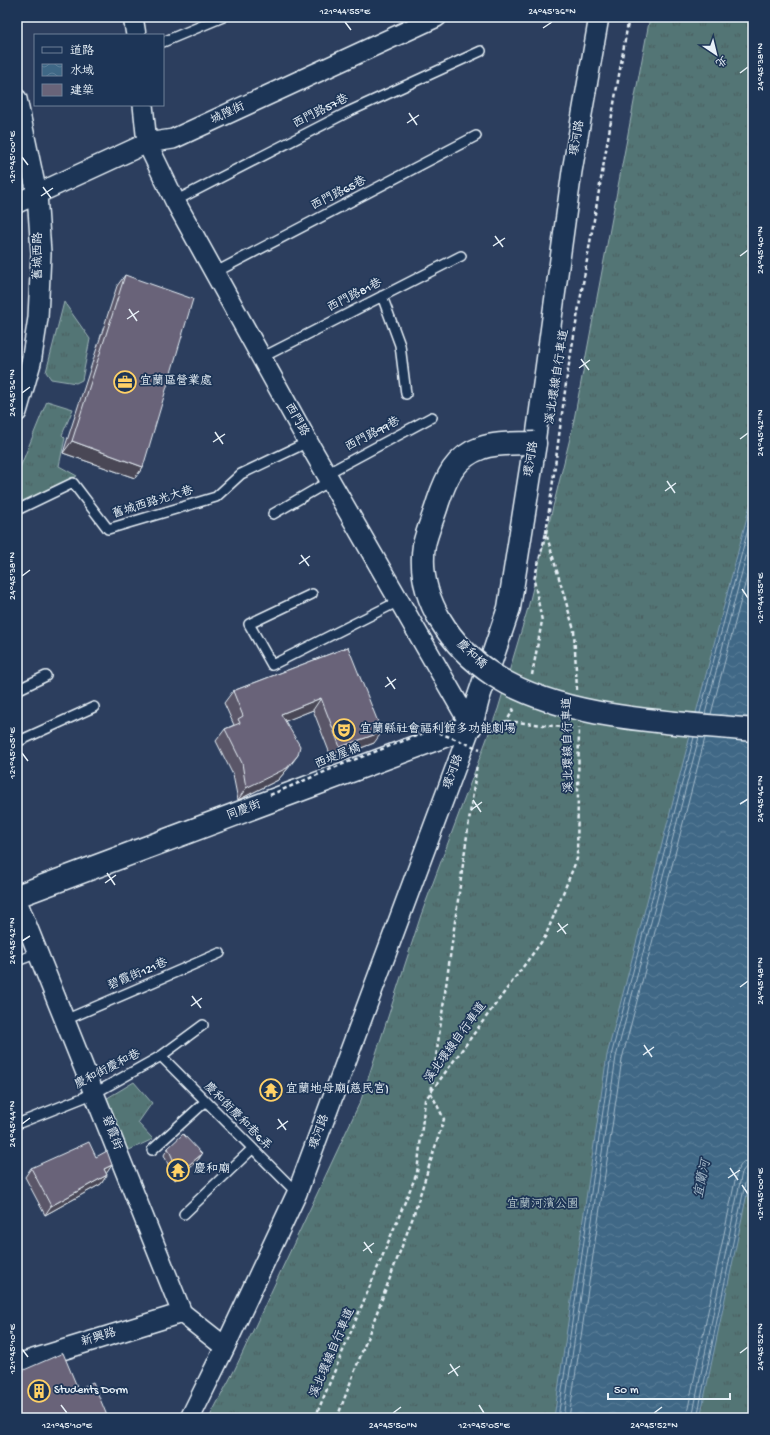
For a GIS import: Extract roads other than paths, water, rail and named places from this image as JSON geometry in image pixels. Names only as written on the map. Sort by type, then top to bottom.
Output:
[{"type":"street","points":[[134,17],[136,34]]},
{"type":"street","name":"城隍街","points":[[17,203],[147,143],[173,139],[437,17]]},
{"type":"street","name":"環河路","points":[[190,1418],[225,1348],[297,1193],[480,734],[478,699],[510,608],[535,444],[572,171],[599,17]]},
{"type":"street","name":"舊城西路","points":[[17,99],[37,194],[41,253],[38,318],[31,363],[17,412]]},
{"type":"street","name":"西門路","points":[[143,106],[147,143],[175,201],[328,477],[399,601],[480,734]]},
{"type":"street","name":"慶和橋","points":[[535,444],[493,444],[480,448],[458,462],[446,478],[424,544],[423,557],[424,578],[428,594],[443,625],[479,664],[513,686],[534,694],[592,712],[616,716],[753,730]]},
{"type":"street","name":"同慶街","points":[[17,896],[480,734]]},
{"type":"street","name":"碧霞街","points":[[17,902],[95,1093],[182,1313],[225,1348]]},
{"type":"street","name":"新興路","points":[[17,1364],[182,1313]]},
{"type":"lane","points":[[164,42],[223,17]]},
{"type":"lane","name":"西門路57巷","points":[[175,201],[348,112],[481,51]]},
{"type":"lane","name":"西門路65巷","points":[[214,273],[476,136]]},
{"type":"lane","name":"西門路81巷","points":[[261,358],[461,256]]},
{"type":"lane","points":[[382,296],[400,345],[406,394]]},
{"type":"lane","name":"西門路99巷","points":[[273,514],[328,477],[432,417]]},
{"type":"lane","name":"舊城西路光大巷","points":[[17,510],[73,483],[108,529],[216,497],[241,474],[308,442]]},
{"type":"lane","points":[[312,594],[249,624],[272,665],[399,601]]},
{"type":"lane","points":[[17,690],[46,676]]},
{"type":"lane","points":[[17,742],[94,707]]},
{"type":"lane","points":[[17,961],[38,953]]},
{"type":"lane","name":"碧霞街121巷","points":[[65,1020],[220,953]]},
{"type":"lane","name":"慶和街慶和巷","points":[[17,1124],[95,1093],[161,1056],[203,1025]]},
{"type":"lane","name":"慶和街慶和巷6弄","points":[[161,1056],[297,1193]]},
{"type":"lane","points":[[152,1150],[205,1102]]},
{"type":"lane","points":[[184,1214],[252,1149]]},
{"type":"water","name":"宜蘭河","points":[[753,494],[753,1165],[700,1418],[554,1418],[607,1055]]},
{"type":"place","name":"宜蘭區營業處","points":[[125,382]]},
{"type":"place","name":"宜蘭縣社會福利館多功能劇場","points":[[344,730]]},
{"type":"place","name":"宜蘭地母廟(慈民宮)","points":[[271,1090]]},
{"type":"place","name":"慶和廟","points":[[178,1170]]},
{"type":"place","name":"Students Dorm","points":[[39,1391]]},
{"type":"park label","name":"宜蘭河濱公園","points":[[543,1205]]}]
